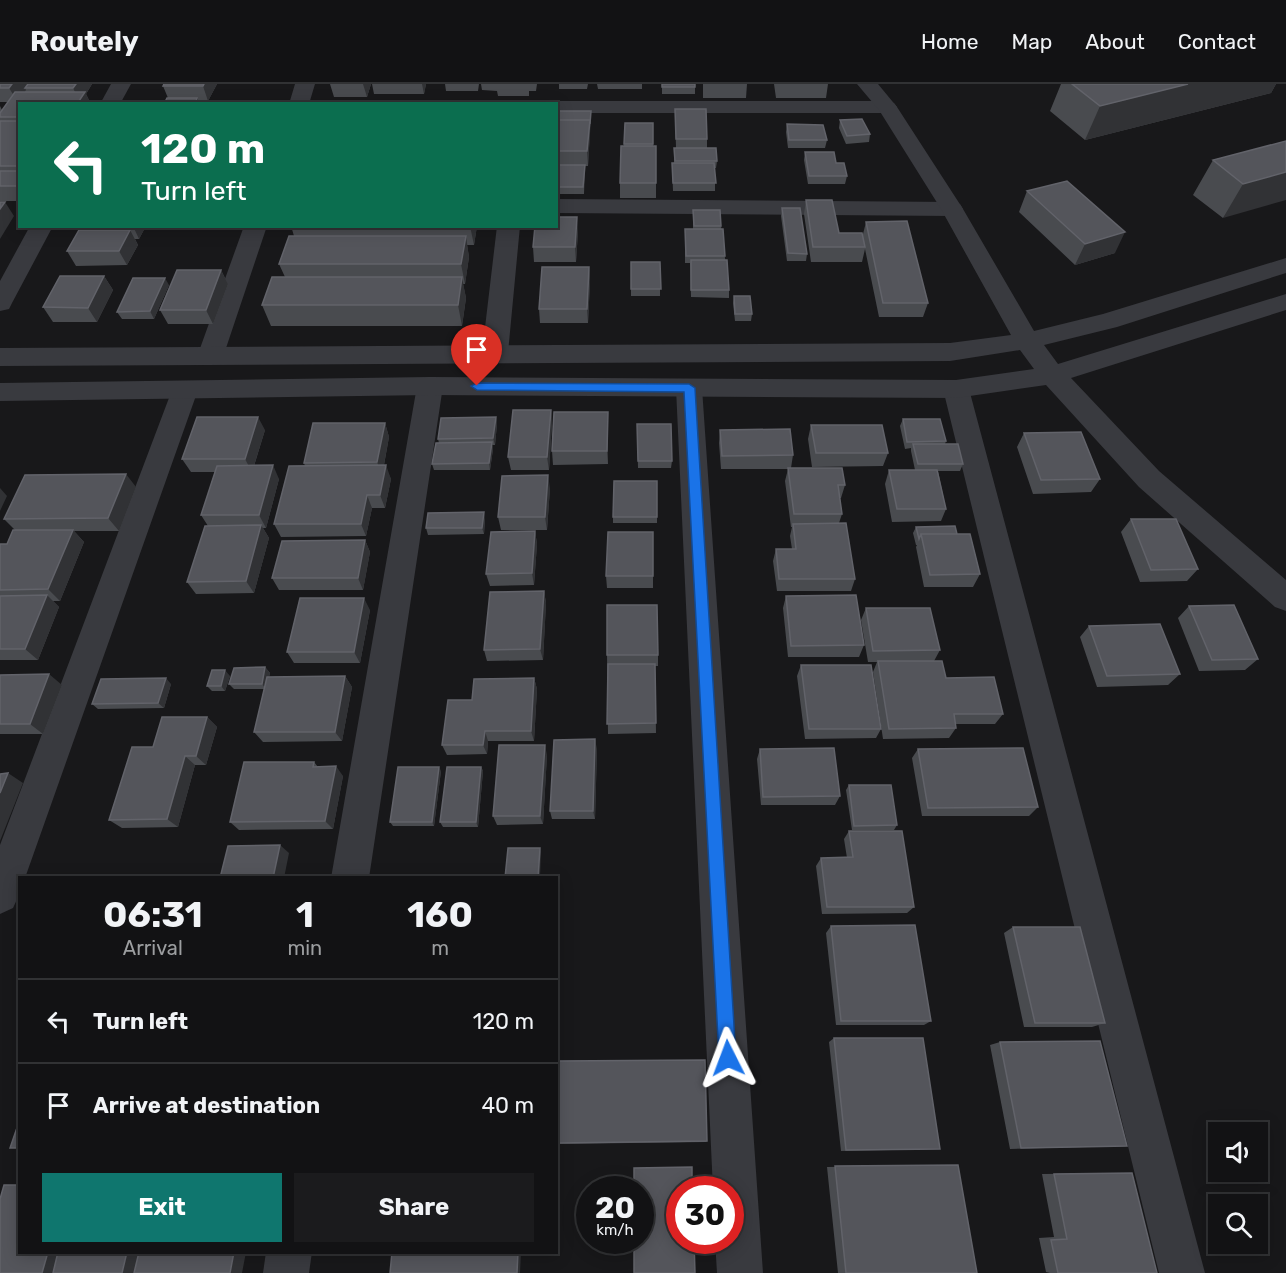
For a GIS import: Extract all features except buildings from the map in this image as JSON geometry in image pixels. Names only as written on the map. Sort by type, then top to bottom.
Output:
[{"type":"street","points":[[111,102],[121,84]]},
{"type":"street","points":[[300,102],[305,84]]},
{"type":"street","points":[[867,84],[887,106],[952,209],[1027,341],[1052,375],[1149,480],[1286,597]]},
{"type":"street","points":[[558,107],[887,106]]},
{"type":"street","points":[[558,206],[952,209]]},
{"type":"street","points":[[0,303],[41,228]]},
{"type":"street","points":[[211,354],[255,228]]},
{"type":"street","points":[[495,353],[509,228]]},
{"type":"street","points":[[0,357],[211,354],[950,352],[1027,341],[1108,321],[1286,265]]},
{"type":"street","points":[[0,392],[430,386],[956,388],[1052,375],[1286,302]]},
{"type":"street","points":[[350,876],[430,386]]},
{"type":"street","points":[[689,388],[740,1273]]},
{"type":"street","points":[[956,388],[1182,1273]]},
{"type":"street","points":[[0,895],[184,390]]},
{"type":"street","points":[[286,1273],[289,1254]]},
{"type":"route","points":[[477,386],[689,388],[728,1058]]}]
